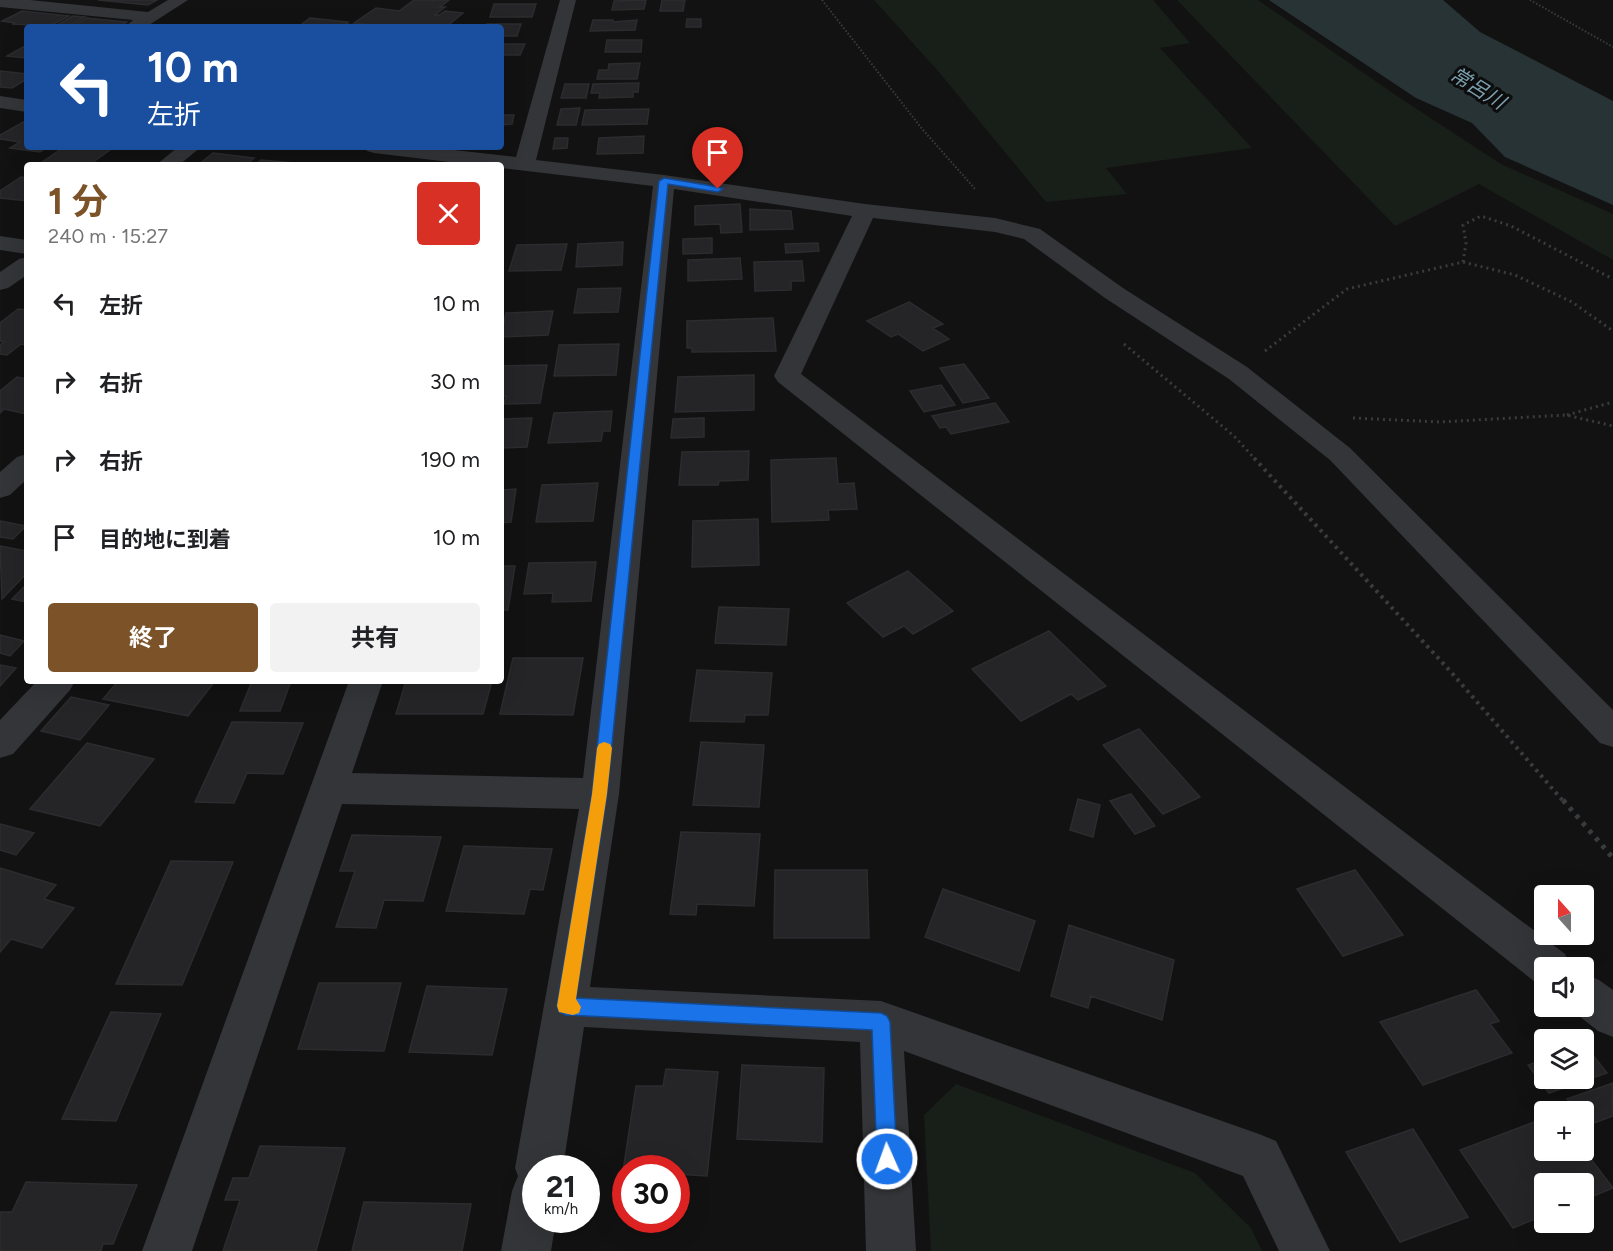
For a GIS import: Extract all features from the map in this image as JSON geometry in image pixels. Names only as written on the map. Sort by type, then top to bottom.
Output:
[{"type":"street","points":[[139,24],[180,0]]},
{"type":"street","points":[[524,165],[568,0]]},
{"type":"street","points":[[0,2],[151,17]]},
{"type":"street","points":[[3,103],[24,92]]},
{"type":"street","points":[[3,103],[24,106]]},
{"type":"street","points":[[170,162],[187,150]]},
{"type":"street","points":[[397,150],[491,162]]},
{"type":"street","points":[[504,163],[664,181],[865,211],[995,225],[1032,234],[1114,293],[1238,373],[1340,454],[1613,733]]},
{"type":"street","points":[[541,1155],[600,794],[664,181]]},
{"type":"street","points":[[865,211],[787,376],[1536,957]]},
{"type":"street","points":[[0,243],[24,247]]},
{"type":"street","points":[[0,285],[24,266]]},
{"type":"street","points":[[0,285],[24,291]]},
{"type":"street","points":[[0,488],[24,466]]},
{"type":"street","points":[[0,744],[55,684]]},
{"type":"street","points":[[167,1251],[365,684]]},
{"type":"street","points":[[329,788],[600,794]]},
{"type":"street","points":[[1594,1002],[1613,1016]]},
{"type":"street","points":[[566,1006],[881,1022],[1258,1158],[1305,1251]]},
{"type":"street","points":[[881,1022],[891,1251]]},
{"type":"street","points":[[526,1251],[529,1233]]},
{"type":"path","points":[[822,0],[923,130],[981,196],[995,225]]},
{"type":"path","points":[[1530,0],[1613,47]]},
{"type":"path","points":[[1463,262],[1466,243],[1463,225],[1481,216],[1511,226],[1613,279]]},
{"type":"path","points":[[1238,373],[1347,289],[1463,262],[1515,274],[1572,302],[1613,331]]},
{"type":"path","points":[[1117,338],[1234,436],[1451,672],[1613,858]]},
{"type":"path","points":[[1349,418],[1440,422],[1566,415],[1613,402]]},
{"type":"path","points":[[1566,415],[1613,426]]},
{"type":"shaded area","points":[[874,0],[1153,0],[1190,43],[1160,48],[1252,148],[1106,168],[1127,194],[1046,202],[938,71]]},
{"type":"shaded area","points":[[1177,0],[1258,0],[1501,164],[1613,214],[1613,260],[1479,184],[1395,226]]},
{"type":"shaded area","points":[[956,1084],[1195,1173],[1251,1228],[1262,1251],[931,1251],[924,1115]]},
{"type":"water","name":"常呂川","points":[[1269,0],[1443,0],[1480,32],[1613,101],[1613,205],[1505,157],[1472,123],[1416,98]]},
{"type":"building","points":[[98,0],[157,0],[148,5]]},
{"type":"building","points":[[414,0],[449,0],[440,7],[445,7],[435,15],[445,11],[463,13],[450,24],[354,23],[376,8],[399,11]]},
{"type":"building","points":[[646,0],[644,9],[612,10],[614,1]]},
{"type":"building","points":[[662,0],[685,0],[683,11],[660,11]]},
{"type":"building","points":[[494,4],[536,4],[532,17],[490,17]]},
{"type":"building","points":[[22,11],[69,16],[54,24],[12,24],[15,23],[2,21]]},
{"type":"building","points":[[73,16],[85,17],[73,24],[59,24]]},
{"type":"building","points":[[87,18],[127,22],[124,24],[76,24]]},
{"type":"building","points":[[310,18],[348,22],[346,24],[302,24]]},
{"type":"building","points":[[687,19],[701,19],[701,27],[686,27]]},
{"type":"building","points":[[593,20],[613,20],[613,22],[637,20],[635,30],[590,31]]},
{"type":"building","points":[[504,24],[521,24],[517,36],[504,36]]},
{"type":"building","points":[[607,40],[642,40],[641,52],[605,52]]},
{"type":"building","points":[[504,44],[525,44],[520,55],[504,55]]},
{"type":"building","points":[[24,47],[24,58],[7,56]]},
{"type":"building","points":[[640,63],[637,79],[597,79],[599,70],[608,70],[609,64]]},
{"type":"building","points":[[0,71],[24,74],[24,81],[12,88],[0,87]]},
{"type":"building","points":[[639,83],[638,92],[633,92],[633,97],[599,98],[600,93],[591,93],[593,84]]},
{"type":"building","points":[[565,84],[589,84],[586,98],[561,98]]},
{"type":"building","points":[[580,108],[576,125],[557,125],[561,109]]},
{"type":"building","points":[[649,109],[647,124],[582,125],[585,110]]},
{"type":"building","points":[[504,115],[514,115],[512,124],[504,125]]},
{"type":"building","points":[[24,122],[24,150],[10,148],[20,142],[0,139],[0,135]]},
{"type":"building","points":[[644,136],[643,153],[597,154],[599,138]]},
{"type":"building","points":[[555,138],[568,138],[567,148],[553,149]]},
{"type":"building","points":[[60,150],[110,150],[93,162],[42,162]]},
{"type":"building","points":[[213,153],[254,158],[249,162],[202,162]]},
{"type":"building","points":[[261,160],[284,162],[259,162]]},
{"type":"building","points":[[21,177],[24,178],[24,201],[0,198],[0,191]]},
{"type":"building","points":[[740,204],[742,232],[721,233],[720,224],[695,225],[695,206]]},
{"type":"building","points":[[750,209],[791,211],[793,229],[750,230]]},
{"type":"building","points":[[712,238],[712,253],[683,254],[683,239]]},
{"type":"building","points":[[623,242],[622,265],[576,267],[578,244]]},
{"type":"building","points":[[818,243],[819,251],[786,253],[785,244]]},
{"type":"building","points":[[567,244],[561,270],[509,271],[517,245]]},
{"type":"building","points":[[740,258],[742,279],[688,281],[688,260]]},
{"type":"building","points":[[802,261],[804,281],[791,281],[791,290],[755,291],[754,262]]},
{"type":"building","points":[[621,288],[618,312],[574,313],[578,289]]},
{"type":"building","points":[[909,302],[943,324],[933,328],[949,339],[923,351],[898,334],[891,337],[867,321]]},
{"type":"building","points":[[18,309],[24,310],[24,344],[21,344],[7,355],[0,354],[0,345],[4,342],[0,341],[0,323]]},
{"type":"building","points":[[553,311],[548,335],[504,337],[506,313]]},
{"type":"building","points":[[773,318],[776,351],[692,352],[692,348],[687,348],[687,321]]},
{"type":"building","points":[[619,344],[616,375],[554,376],[559,345]]},
{"type":"building","points":[[964,364],[989,398],[963,403],[940,368]]},
{"type":"building","points":[[547,365],[540,403],[504,404],[506,396],[504,396],[504,366]]},
{"type":"building","points":[[754,375],[754,410],[675,412],[678,377]]},
{"type":"building","points":[[17,377],[24,378],[24,413],[4,409],[0,413],[0,391]]},
{"type":"building","points":[[941,385],[955,405],[924,412],[910,391]]},
{"type":"building","points":[[995,403],[1009,422],[951,434],[946,427],[940,428],[932,416]]},
{"type":"building","points":[[612,411],[610,431],[603,431],[601,441],[548,443],[554,413]]},
{"type":"building","points":[[532,418],[527,447],[504,448],[504,419]]},
{"type":"building","points":[[704,418],[704,437],[671,438],[673,419]]},
{"type":"building","points":[[749,451],[748,480],[719,481],[718,485],[679,485],[682,452]]},
{"type":"building","points":[[836,458],[838,484],[854,483],[857,509],[828,510],[829,520],[772,522],[771,460]]},
{"type":"building","points":[[598,483],[593,521],[536,522],[542,485]]},
{"type":"building","points":[[516,489],[511,522],[504,523],[504,490]]},
{"type":"building","points":[[758,519],[759,565],[692,567],[693,521]]},
{"type":"building","points":[[0,521],[24,526],[13,539],[0,537]]},
{"type":"building","points":[[0,546],[24,550],[24,576],[2,599]]},
{"type":"building","points":[[596,562],[591,601],[552,602],[553,593],[524,594],[529,563]]},
{"type":"building","points":[[504,566],[515,566],[508,610],[504,610]]},
{"type":"building","points":[[908,571],[953,611],[913,634],[904,626],[883,637],[847,603]]},
{"type":"building","points":[[24,587],[24,601],[12,599]]},
{"type":"building","points":[[719,607],[789,609],[786,645],[715,643]]},
{"type":"building","points":[[1049,631],[1106,686],[1078,700],[1071,694],[1021,721],[972,669]]},
{"type":"building","points":[[0,635],[24,641],[10,656],[0,653]]},
{"type":"building","points":[[513,658],[583,658],[573,715],[500,714]]},
{"type":"building","points":[[0,665],[16,668],[0,686]]},
{"type":"building","points":[[697,670],[772,673],[768,715],[745,715],[744,722],[690,721]]},
{"type":"building","points":[[116,684],[213,684],[188,716],[103,699]]},
{"type":"building","points":[[251,684],[290,684],[280,711],[240,711]]},
{"type":"building","points":[[405,684],[491,684],[483,714],[396,714]]},
{"type":"building","points":[[71,697],[109,705],[80,740],[41,731]]},
{"type":"building","points":[[232,722],[303,723],[283,774],[247,773],[234,803],[195,802]]},
{"type":"building","points":[[1139,729],[1200,797],[1163,814],[1103,745]]},
{"type":"building","points":[[701,742],[764,745],[759,807],[693,805]]},
{"type":"building","points":[[87,743],[154,759],[100,826],[30,809]]},
{"type":"building","points":[[1131,794],[1155,826],[1135,834],[1110,801]]},
{"type":"building","points":[[1078,799],[1100,805],[1093,837],[1070,830]]},
{"type":"building","points":[[0,824],[34,833],[16,855],[0,850]]},
{"type":"building","points":[[681,832],[760,834],[754,906],[697,904],[696,915],[670,914]]},
{"type":"building","points":[[352,835],[441,837],[423,901],[384,900],[376,928],[336,927],[355,871],[340,871]]},
{"type":"building","points":[[464,846],[552,849],[543,890],[530,889],[524,914],[446,911]]},
{"type":"building","points":[[171,861],[233,862],[182,985],[116,984]]},
{"type":"building","points":[[0,868],[56,885],[44,899],[74,908],[42,948],[11,939],[0,952]]},
{"type":"building","points":[[775,870],[867,870],[869,938],[774,938]]},
{"type":"building","points":[[1355,870],[1403,935],[1343,956],[1297,889]]},
{"type":"building","points":[[943,889],[1035,921],[1019,971],[925,937]]},
{"type":"building","points":[[1069,925],[1174,960],[1162,1020],[1091,996],[1088,1008],[1051,996]]},
{"type":"building","points":[[319,983],[401,983],[384,1051],[298,1049]]},
{"type":"building","points":[[427,986],[507,989],[492,1055],[409,1052]]},
{"type":"building","points":[[1476,990],[1499,1021],[1490,1024],[1512,1053],[1423,1085],[1380,1022]]},
{"type":"building","points":[[111,1012],[161,1014],[116,1121],[62,1119]]},
{"type":"building","points":[[1594,1056],[1607,1073],[1594,1077]]},
{"type":"building","points":[[1534,1063],[1534,1073],[1528,1065]]},
{"type":"building","points":[[742,1065],[824,1068],[822,1142],[737,1139]]},
{"type":"building","points":[[666,1069],[718,1072],[707,1176],[690,1175],[690,1155],[625,1155],[636,1086],[663,1086]]},
{"type":"building","points":[[1613,1083],[1613,1116],[1594,1123],[1594,1101],[1568,1101],[1567,1099]]},
{"type":"building","points":[[1546,1089],[1561,1089],[1549,1093]]},
{"type":"building","points":[[1534,1122],[1534,1161],[1592,1161],[1613,1188],[1594,1196],[1594,1173],[1534,1173],[1534,1219],[1513,1228],[1460,1150]]},
{"type":"building","points":[[1413,1129],[1468,1217],[1400,1242],[1346,1152]]},
{"type":"building","points":[[260,1146],[345,1148],[316,1251],[223,1251],[240,1200],[225,1200],[233,1178],[249,1178]]},
{"type":"building","points":[[26,1182],[137,1185],[113,1244],[103,1244],[101,1251],[0,1251],[0,1212],[12,1212]]},
{"type":"building","points":[[364,1202],[471,1204],[462,1251],[352,1251]]},
{"type":"slow traffic","points":[[573,1007],[566,1006],[600,794],[604,748]]},
{"type":"route","points":[[718,189],[664,181],[600,794],[566,1006],[881,1022],[887,1159]]}]
